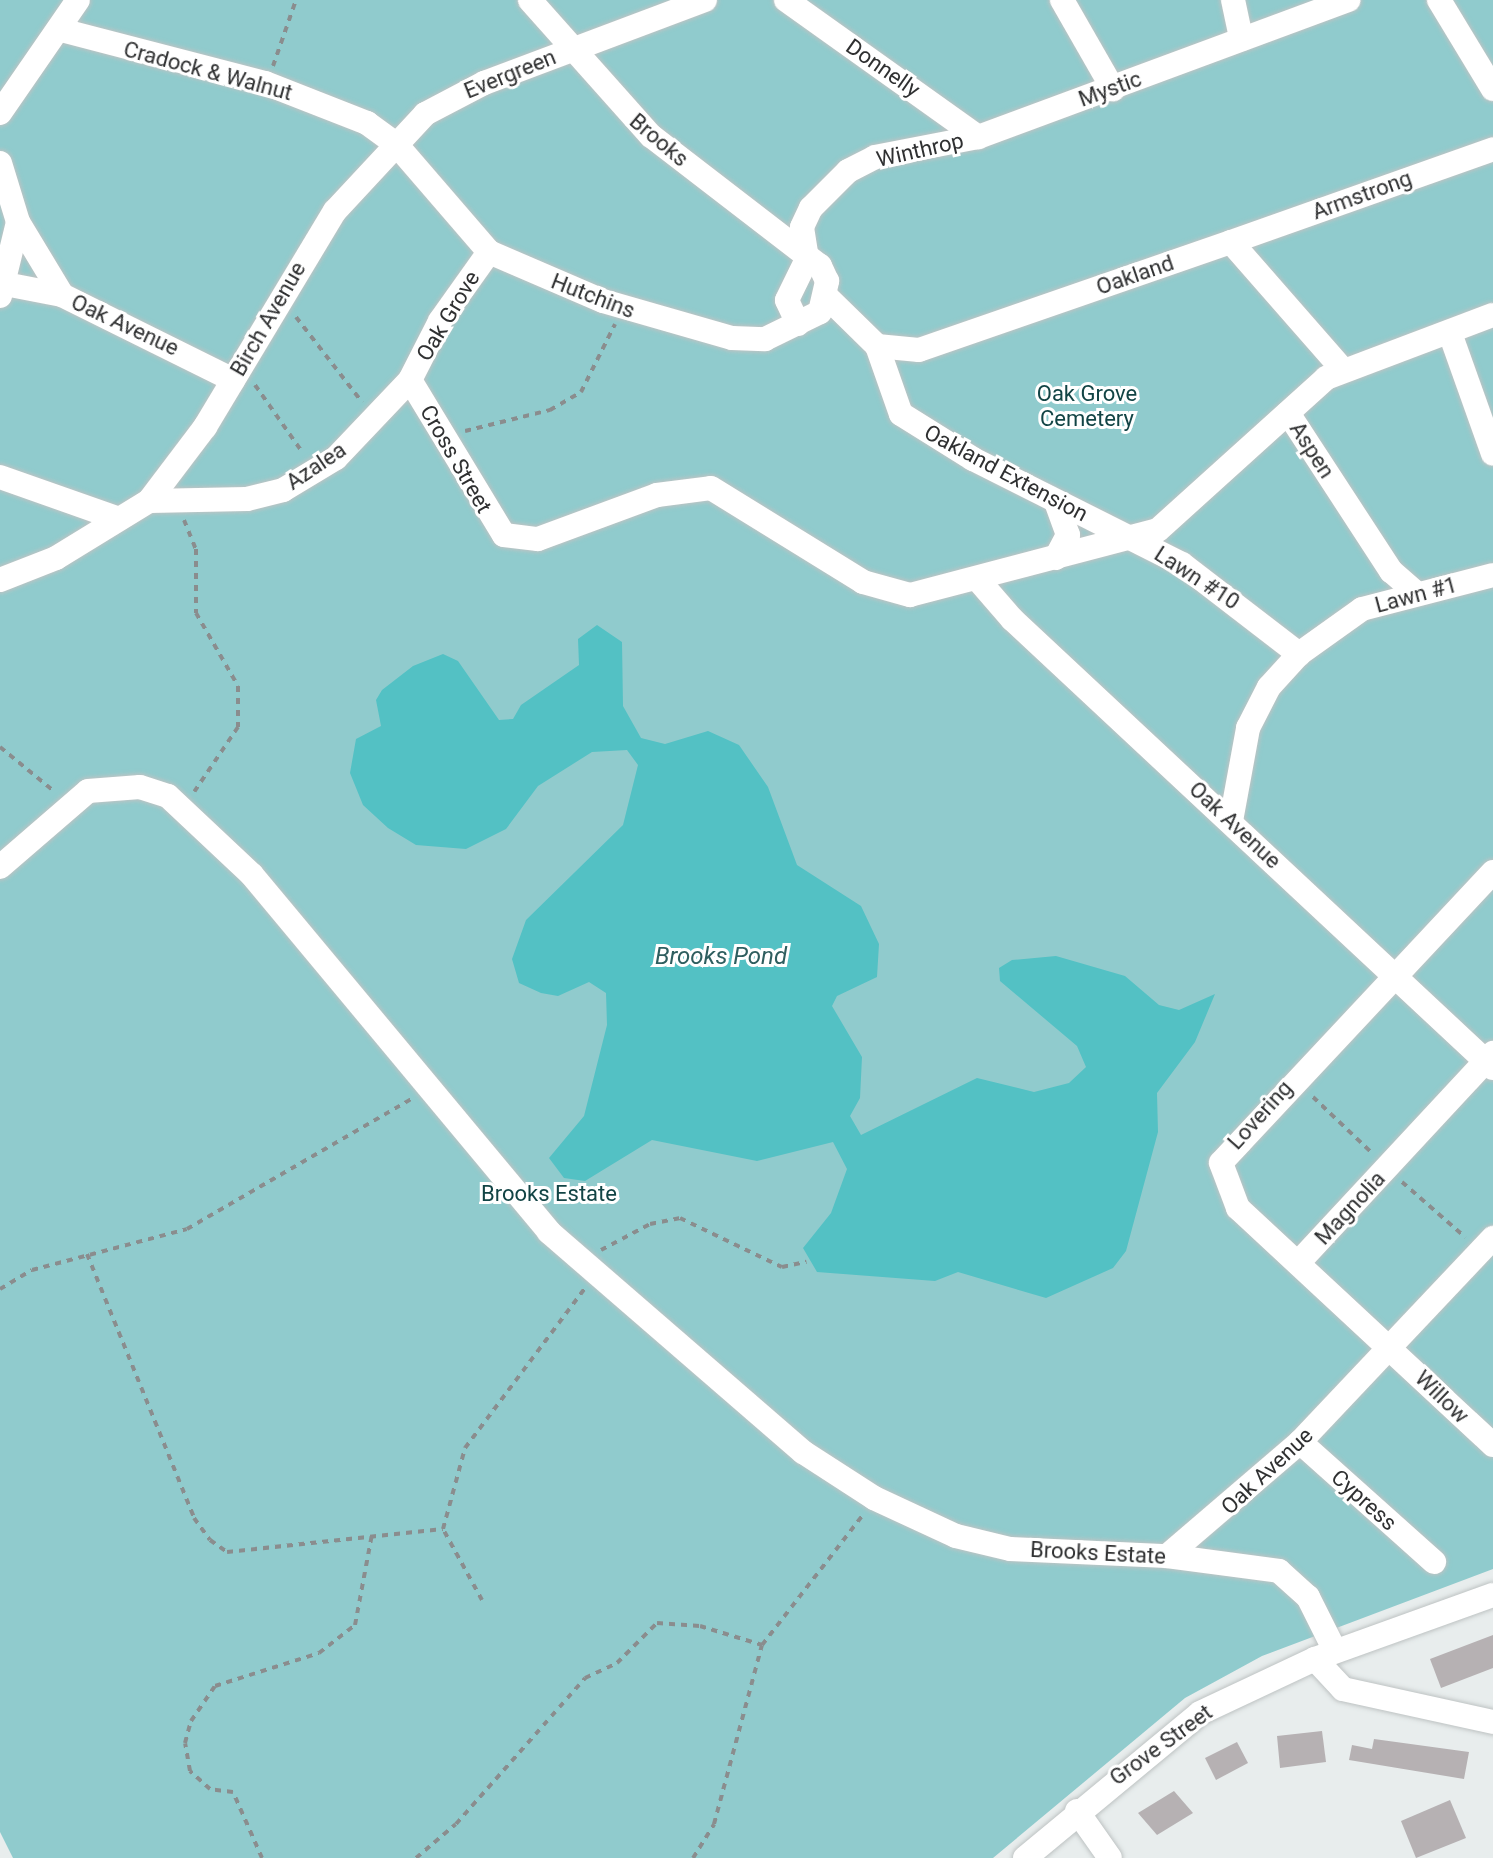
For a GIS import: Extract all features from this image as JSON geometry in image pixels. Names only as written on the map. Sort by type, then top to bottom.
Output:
[{"type":"street","points":[[0,113],[61,30],[78,0]]},
{"type":"street","name":"Evergreen","points":[[395,143],[449,98],[575,49],[530,0]]},
{"type":"street","points":[[575,49],[666,10],[705,0]]},
{"type":"street","name":"Donnelly","points":[[786,0],[978,137]]},
{"type":"street","points":[[1062,0],[1113,89]]},
{"type":"street","points":[[1233,0],[1241,39]]},
{"type":"street","name":"Mystic","points":[[978,137],[1348,0]]},
{"type":"street","points":[[1439,0],[1493,89]]},
{"type":"street","name":"Cradock & Walnut","points":[[61,30],[265,83],[367,123],[395,143]]},
{"type":"street","name":"Brooks","points":[[575,49],[651,136],[807,259]]},
{"type":"street","name":"Winthrop","points":[[877,346],[826,296],[825,273],[807,259],[802,227],[811,208],[848,171],[882,155],[978,137]]},
{"type":"street","name":"Hutchins","points":[[395,143],[489,252],[622,308],[732,338],[765,339],[820,312],[826,296]]},
{"type":"street","name":"Birch Avenue","points":[[149,501],[236,374],[280,296],[335,211],[395,143]]},
{"type":"street","name":"Armstrong","points":[[1231,242],[1493,149]]},
{"type":"street","name":"Oak Avenue","points":[[0,163],[18,222],[62,295],[236,374]]},
{"type":"street","points":[[18,222],[3,290],[62,295]]},
{"type":"street","points":[[1231,242],[1342,369]]},
{"type":"street","name":"Oakland","points":[[877,346],[919,350],[1231,242]]},
{"type":"street","name":"Oak Grove","points":[[410,380],[440,321],[489,252]]},
{"type":"street","points":[[798,324],[787,300],[807,259]]},
{"type":"street","name":"Aspen","points":[[1417,594],[1391,571],[1288,413],[1342,369],[1450,333],[1493,315]]},
{"type":"street","points":[[1450,333],[1493,454]]},
{"type":"street","name":"Oakland Extension","points":[[877,346],[901,414],[1056,502],[1136,540]]},
{"type":"street","name":"Azalea","points":[[149,501],[247,499],[314,472],[375,420],[410,380]]},
{"type":"street","name":"Cross Street","points":[[410,380],[504,535],[538,539],[695,486],[731,495],[887,591],[937,593],[979,581]]},
{"type":"street","name":"Lawn #10","points":[[1288,413],[1184,512],[1136,540],[1221,590],[1299,654]]},
{"type":"street","points":[[0,477],[119,519]]},
{"type":"street","points":[[0,580],[56,558],[149,501]]},
{"type":"street","points":[[1056,502],[1068,535],[1056,558]]},
{"type":"street","points":[[979,581],[1056,558],[1136,540]]},
{"type":"street","name":"Lawn #1","points":[[1231,821],[1248,728],[1269,687],[1299,654],[1362,609],[1493,575]]},
{"type":"street","name":"Oak Avenue","points":[[979,581],[1393,974],[1490,1061]]},
{"type":"street","name":"Brooks Estate","points":[[0,867],[69,803],[109,786],[140,787],[183,806],[252,875],[569,1252],[803,1452],[874,1498],[956,1536],[1010,1549],[1167,1556],[1279,1571],[1308,1597],[1325,1655]]},
{"type":"street","name":"Lovering","points":[[1298,1263],[1228,1196],[1221,1163],[1294,1078],[1493,872]]},
{"type":"street","name":"Magnolia","points":[[1391,1348],[1298,1263],[1490,1061]]},
{"type":"street","name":"Oak Avenue","points":[[1167,1556],[1300,1442],[1487,1244]]},
{"type":"street","name":"Willow","points":[[1391,1348],[1489,1435]]},
{"type":"street","name":"Cypress","points":[[1300,1442],[1427,1562]]},
{"type":"street","name":"Grove Street","points":[[1025,1858],[1077,1811],[1200,1713],[1325,1655],[1493,1595]]},
{"type":"street","points":[[1325,1655],[1343,1689],[1493,1722]]},
{"type":"street","points":[[1077,1811],[1110,1858]]},
{"type":"path","points":[[265,83],[291,30],[296,0]]},
{"type":"path","points":[[280,296],[375,420]]},
{"type":"path","points":[[444,438],[550,410],[581,392],[622,308]]},
{"type":"path","points":[[236,374],[314,472]]},
{"type":"path","points":[[176,502],[196,549],[196,613],[238,686],[238,727],[183,806]]},
{"type":"path","points":[[0,747],[69,803]]},
{"type":"path","points":[[1294,1078],[1388,1167],[1487,1244]]},
{"type":"path","points":[[0,1289],[32,1270],[187,1229],[292,1162],[432,1088]]},
{"type":"path","points":[[569,1252],[610,1248],[650,1224],[680,1218],[787,1269],[806,1262]]},
{"type":"path","points":[[87,1254],[194,1518],[210,1540],[227,1552],[372,1534],[443,1529]]},
{"type":"path","points":[[482,1600],[443,1529],[465,1448],[594,1276]]},
{"type":"path","points":[[693,1858],[714,1824],[762,1645],[874,1498]]},
{"type":"path","points":[[262,1858],[233,1792],[210,1789],[190,1771],[185,1743],[191,1721],[215,1686],[319,1653],[355,1625],[372,1534]]},
{"type":"path","points":[[416,1858],[456,1824],[585,1678],[617,1663],[657,1623],[700,1626],[762,1645]]},
{"type":"green space","name":"Oak Grove Cemetery","points":[[0,0],[1493,0],[1493,1569],[1262,1656],[1185,1698],[993,1858],[13,1858],[0,1832]]},
{"type":"water","name":"Brooks Pond","points":[[597,625],[622,642],[623,706],[641,738],[665,744],[708,731],[739,745],[768,787],[797,865],[861,906],[879,944],[877,977],[837,996],[832,1006],[862,1057],[860,1098],[850,1116],[861,1135],[977,1078],[1034,1092],[1069,1083],[1086,1067],[1077,1046],[1000,981],[999,968],[1012,960],[1056,956],[1125,976],[1159,1005],[1179,1010],[1215,994],[1195,1042],[1157,1093],[1158,1132],[1126,1251],[1113,1268],[1046,1298],[958,1272],[935,1281],[817,1272],[803,1248],[831,1213],[847,1169],[833,1142],[757,1161],[652,1140],[585,1181],[564,1178],[549,1158],[584,1116],[607,1025],[606,993],[589,982],[558,996],[541,993],[519,983],[512,959],[526,920],[623,825],[638,765],[627,750],[592,752],[538,786],[506,829],[466,849],[416,845],[388,828],[363,805],[350,773],[356,739],[381,726],[376,700],[382,690],[413,666],[443,654],[458,661],[499,720],[513,719],[521,705],[579,665],[578,639]]},
{"type":"building","points":[[1493,1635],[1493,1668],[1441,1688],[1430,1659]]},
{"type":"building","points":[[1322,1731],[1326,1762],[1280,1768],[1277,1736]]},
{"type":"building","points":[[1374,1739],[1469,1752],[1464,1779],[1349,1760],[1352,1745],[1372,1749]]},
{"type":"building","points":[[1237,1742],[1248,1763],[1216,1780],[1205,1758]]},
{"type":"building","points":[[1174,1791],[1193,1813],[1157,1835],[1138,1813]]},
{"type":"building","points":[[1450,1800],[1466,1838],[1416,1858],[1401,1821]]}]
